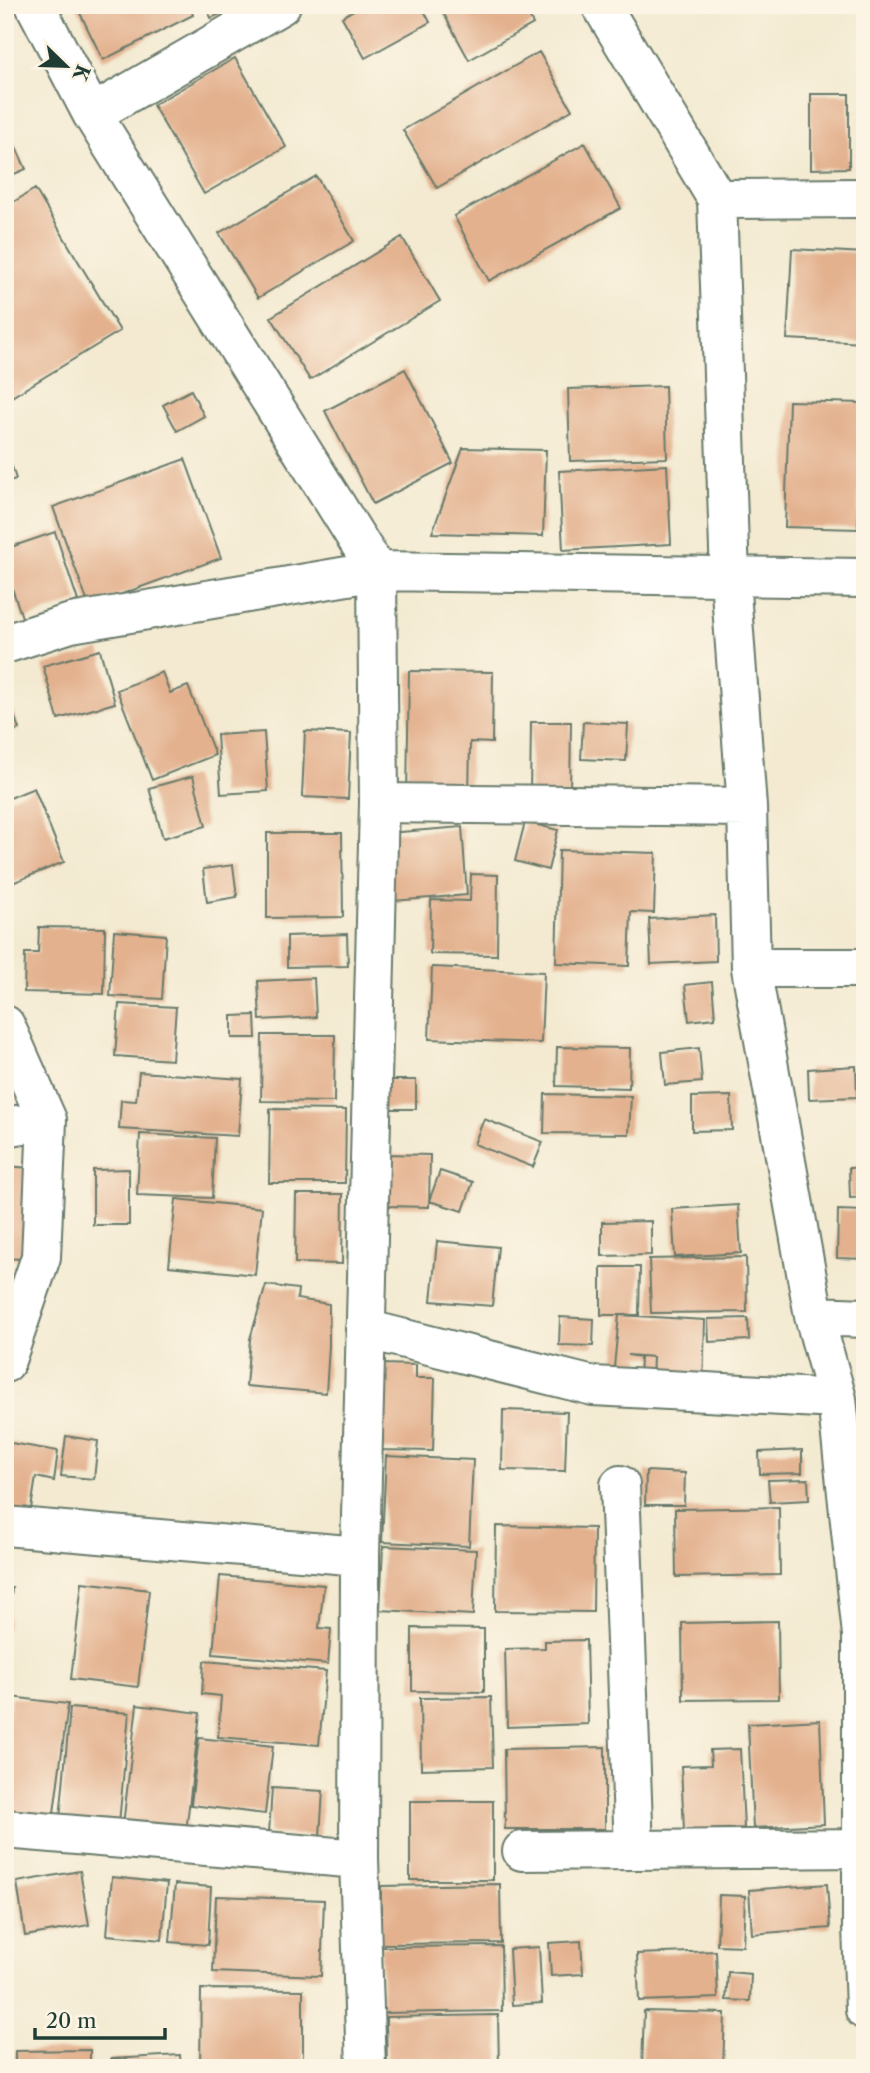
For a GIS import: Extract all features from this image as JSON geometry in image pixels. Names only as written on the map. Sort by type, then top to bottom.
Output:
[{"type":"street","points":[[35,5],[92,114],[377,571],[379,803],[360,1556],[359,1859],[366,2068]]},
{"type":"street","points":[[92,114],[281,5]]},
{"type":"street","points":[[601,5],[717,199],[730,578],[747,807],[751,968],[814,1317],[837,1399],[864,1635],[862,1848],[865,2010]]},
{"type":"street","points":[[717,199],[865,198]]},
{"type":"street","points":[[5,644],[72,623],[377,571],[865,578]]},
{"type":"street","points":[[379,803],[747,807]]},
{"type":"street","points":[[751,968],[865,968]]},
{"type":"street","points":[[5,1025],[47,1120],[41,1257],[5,1363]]},
{"type":"street","points":[[5,1127],[47,1120]]},
{"type":"street","points":[[814,1317],[865,1318]]},
{"type":"street","points":[[365,1329],[593,1386],[837,1399]]},
{"type":"street","points":[[620,1485],[634,1850]]},
{"type":"street","points":[[5,1526],[360,1556]]},
{"type":"street","points":[[5,1829],[359,1859]]},
{"type":"street","points":[[522,1851],[862,1848]]},
{"type":"building","points":[[76,5],[189,5],[193,15],[103,60]]},
{"type":"building","points":[[205,5],[241,5],[211,18]]},
{"type":"building","points":[[362,5],[421,5],[430,22],[365,58],[342,17]]},
{"type":"building","points":[[439,5],[523,5],[533,24],[469,60]]},
{"type":"building","points":[[539,52],[572,110],[437,188],[403,130]]},
{"type":"building","points":[[235,58],[286,147],[204,194],[153,105]]},
{"type":"building","points":[[811,94],[849,94],[849,168],[811,169]]},
{"type":"building","points":[[5,123],[26,169],[5,178]]},
{"type":"building","points":[[585,143],[621,208],[489,281],[454,216]]},
{"type":"building","points":[[316,176],[354,241],[258,298],[219,233]]},
{"type":"building","points":[[35,189],[120,331],[5,401],[5,207]]},
{"type":"building","points":[[402,237],[440,301],[310,380],[271,317]]},
{"type":"building","points":[[792,249],[865,253],[865,343],[787,339]]},
{"type":"building","points":[[405,369],[453,463],[373,504],[325,411]]},
{"type":"building","points":[[665,386],[667,458],[570,461],[568,389]]},
{"type":"building","points":[[191,390],[204,416],[177,431],[163,405]]},
{"type":"building","points":[[789,401],[862,403],[858,529],[785,527]]},
{"type":"building","points":[[5,445],[16,479],[5,482]]},
{"type":"building","points":[[463,448],[546,450],[543,536],[432,533]]},
{"type":"building","points":[[185,459],[221,558],[89,606],[53,507]]},
{"type":"building","points":[[667,465],[671,544],[563,550],[559,471]]},
{"type":"building","points":[[55,532],[78,601],[23,620],[5,568],[5,549]]},
{"type":"building","points":[[100,650],[115,703],[58,719],[43,666]]},
{"type":"building","points":[[409,671],[493,672],[492,743],[470,742],[469,797],[407,796]]},
{"type":"building","points":[[162,672],[170,693],[188,686],[215,755],[152,780],[117,690]]},
{"type":"building","points":[[5,689],[19,729],[5,734]]},
{"type":"building","points":[[531,722],[571,722],[570,795],[530,795]]},
{"type":"building","points":[[583,722],[628,724],[626,761],[581,759]]},
{"type":"building","points":[[305,731],[351,733],[348,799],[302,797]]},
{"type":"building","points":[[264,732],[268,791],[221,794],[217,735]]},
{"type":"building","points":[[193,776],[206,826],[163,838],[149,788]]},
{"type":"building","points":[[34,788],[64,862],[5,886],[5,800]]},
{"type":"building","points":[[525,822],[558,830],[548,870],[515,861]]},
{"type":"building","points":[[462,827],[467,895],[393,901],[388,833]]},
{"type":"building","points":[[267,833],[342,833],[343,917],[267,918]]},
{"type":"building","points":[[559,850],[656,853],[654,913],[631,912],[629,966],[556,963]]},
{"type":"building","points":[[233,865],[237,897],[207,902],[203,869]]},
{"type":"building","points":[[471,874],[498,875],[497,955],[430,954],[431,900],[470,901]]},
{"type":"building","points":[[715,915],[716,961],[651,964],[649,919]]},
{"type":"building","points":[[39,927],[105,928],[104,994],[24,992],[25,953],[38,953]]},
{"type":"building","points":[[114,931],[166,935],[162,999],[110,996]]},
{"type":"building","points":[[347,934],[348,966],[287,967],[287,936]]},
{"type":"building","points":[[432,967],[544,972],[541,1043],[429,1039]]},
{"type":"building","points":[[314,978],[316,1017],[260,1020],[258,981]]},
{"type":"building","points":[[712,982],[715,1018],[689,1021],[685,985]]},
{"type":"building","points":[[119,1004],[176,1007],[172,1060],[115,1056]]},
{"type":"building","points":[[255,1015],[256,1038],[232,1038],[232,1016]]},
{"type":"building","points":[[262,1035],[335,1035],[334,1102],[261,1101]]},
{"type":"building","points":[[557,1047],[630,1048],[629,1088],[556,1086]]},
{"type":"building","points":[[699,1048],[702,1082],[665,1085],[662,1052]]},
{"type":"building","points":[[856,1066],[857,1097],[809,1099],[808,1069]]},
{"type":"building","points":[[139,1072],[242,1079],[238,1136],[119,1129],[121,1100],[136,1101]]},
{"type":"building","points":[[5,1079],[12,1102],[5,1104]]},
{"type":"building","points":[[381,1080],[416,1080],[416,1109],[381,1109]]},
{"type":"building","points":[[545,1094],[631,1096],[629,1134],[544,1133]]},
{"type":"building","points":[[731,1096],[732,1130],[692,1131],[692,1097]]},
{"type":"building","points":[[270,1109],[346,1110],[345,1183],[269,1183]]},
{"type":"building","points":[[484,1119],[543,1142],[533,1167],[474,1144]]},
{"type":"building","points":[[140,1134],[215,1138],[212,1198],[137,1195]]},
{"type":"building","points":[[386,1154],[430,1155],[429,1207],[385,1206]]},
{"type":"building","points":[[5,1166],[31,1168],[21,1259],[5,1258]]},
{"type":"building","points":[[865,1167],[865,1197],[850,1198],[849,1168]]},
{"type":"building","points":[[129,1169],[129,1225],[93,1225],[93,1170]]},
{"type":"building","points":[[440,1171],[473,1182],[463,1211],[429,1201]]},
{"type":"building","points":[[296,1194],[343,1194],[342,1264],[295,1263]]},
{"type":"building","points":[[176,1199],[262,1208],[255,1275],[169,1266]]},
{"type":"building","points":[[738,1205],[741,1253],[675,1257],[672,1209]]},
{"type":"building","points":[[838,1210],[865,1211],[865,1259],[837,1258]]},
{"type":"building","points":[[651,1221],[651,1255],[602,1256],[602,1222]]},
{"type":"building","points":[[437,1241],[498,1247],[492,1306],[431,1301]]},
{"type":"building","points":[[746,1257],[747,1312],[651,1313],[649,1259]]},
{"type":"building","points":[[601,1267],[640,1267],[639,1315],[601,1315]]},
{"type":"building","points":[[266,1285],[298,1289],[297,1299],[329,1304],[326,1393],[246,1386],[250,1339]]},
{"type":"building","points":[[619,1315],[705,1320],[703,1385],[652,1382],[653,1357],[628,1355],[640,1357],[639,1379],[613,1378]]},
{"type":"building","points":[[560,1317],[594,1319],[593,1346],[559,1345]]},
{"type":"building","points":[[748,1318],[749,1340],[709,1342],[708,1319]]},
{"type":"building","points":[[381,1364],[416,1365],[416,1378],[435,1378],[433,1451],[379,1450]]},
{"type":"building","points":[[503,1410],[567,1412],[565,1471],[502,1470]]},
{"type":"building","points":[[66,1436],[98,1441],[94,1479],[61,1476]]},
{"type":"building","points":[[5,1442],[58,1451],[54,1481],[36,1477],[30,1515],[5,1511]]},
{"type":"building","points":[[802,1450],[802,1473],[760,1474],[759,1452]]},
{"type":"building","points":[[386,1456],[473,1460],[469,1546],[382,1542]]},
{"type":"building","points":[[646,1471],[685,1473],[684,1505],[645,1505]]},
{"type":"building","points":[[808,1479],[809,1500],[770,1502],[768,1480]]},
{"type":"building","points":[[779,1507],[780,1575],[676,1577],[675,1509]]},
{"type":"building","points":[[496,1526],[594,1528],[593,1612],[495,1611]]},
{"type":"building","points":[[383,1546],[476,1550],[473,1615],[380,1610]]},
{"type":"building","points":[[220,1576],[324,1585],[319,1628],[331,1629],[328,1664],[213,1654]]},
{"type":"building","points":[[82,1582],[149,1590],[138,1687],[71,1679]]},
{"type":"building","points":[[5,1587],[12,1588],[7,1630],[5,1630]]},
{"type":"building","points":[[778,1621],[779,1699],[683,1700],[682,1623]]},
{"type":"building","points":[[412,1628],[484,1629],[484,1692],[412,1691]]},
{"type":"building","points":[[586,1640],[588,1724],[507,1727],[505,1649],[545,1648],[545,1641]]},
{"type":"building","points":[[204,1661],[326,1671],[319,1745],[218,1737],[221,1696],[202,1694]]},
{"type":"building","points":[[11,1697],[68,1704],[53,1821],[5,1815],[5,1738]]},
{"type":"building","points":[[491,1697],[493,1767],[421,1769],[420,1698]]},
{"type":"building","points":[[137,1705],[200,1713],[186,1832],[123,1825]]},
{"type":"building","points":[[70,1708],[129,1713],[119,1824],[60,1819]]},
{"type":"building","points":[[820,1720],[824,1824],[753,1828],[748,1724]]},
{"type":"building","points":[[199,1738],[273,1746],[265,1814],[191,1805]]},
{"type":"building","points":[[605,1747],[605,1829],[505,1829],[504,1749]]},
{"type":"building","points":[[740,1749],[744,1828],[684,1831],[681,1766],[711,1765],[710,1750]]},
{"type":"building","points":[[272,1788],[323,1791],[320,1836],[269,1833]]},
{"type":"building","points":[[410,1801],[493,1801],[493,1880],[410,1880]]},
{"type":"building","points":[[80,1871],[89,1925],[25,1936],[17,1882]]},
{"type":"building","points":[[112,1877],[167,1883],[162,1940],[107,1935]]},
{"type":"building","points":[[175,1884],[211,1887],[208,1945],[170,1942]]},
{"type":"building","points":[[500,1884],[501,1943],[381,1944],[381,1886]]},
{"type":"building","points":[[827,1884],[830,1928],[752,1934],[749,1890]]},
{"type":"building","points":[[719,1895],[745,1896],[743,1946],[717,1945]]},
{"type":"building","points":[[216,1896],[324,1900],[321,1976],[213,1972]]},
{"type":"building","points":[[581,1941],[583,1974],[551,1976],[549,1943]]},
{"type":"building","points":[[501,1946],[502,2011],[382,2013],[381,1947]]},
{"type":"building","points":[[539,1947],[542,2003],[512,2005],[509,1949]]},
{"type":"building","points":[[716,1951],[718,1998],[639,2001],[637,1954]]},
{"type":"building","points":[[728,1972],[751,1974],[750,2001],[726,2000]]},
{"type":"building","points":[[201,1989],[303,1990],[303,2068],[200,2068]]},
{"type":"building","points":[[644,2011],[725,2013],[723,2068],[642,2068]]},
{"type":"building","points":[[498,2015],[499,2068],[387,2068],[386,2017]]},
{"type":"building","points":[[90,2050],[90,2068],[15,2068],[15,2051]]},
{"type":"building","points":[[180,2055],[181,2068],[112,2068],[111,2059]]}]
